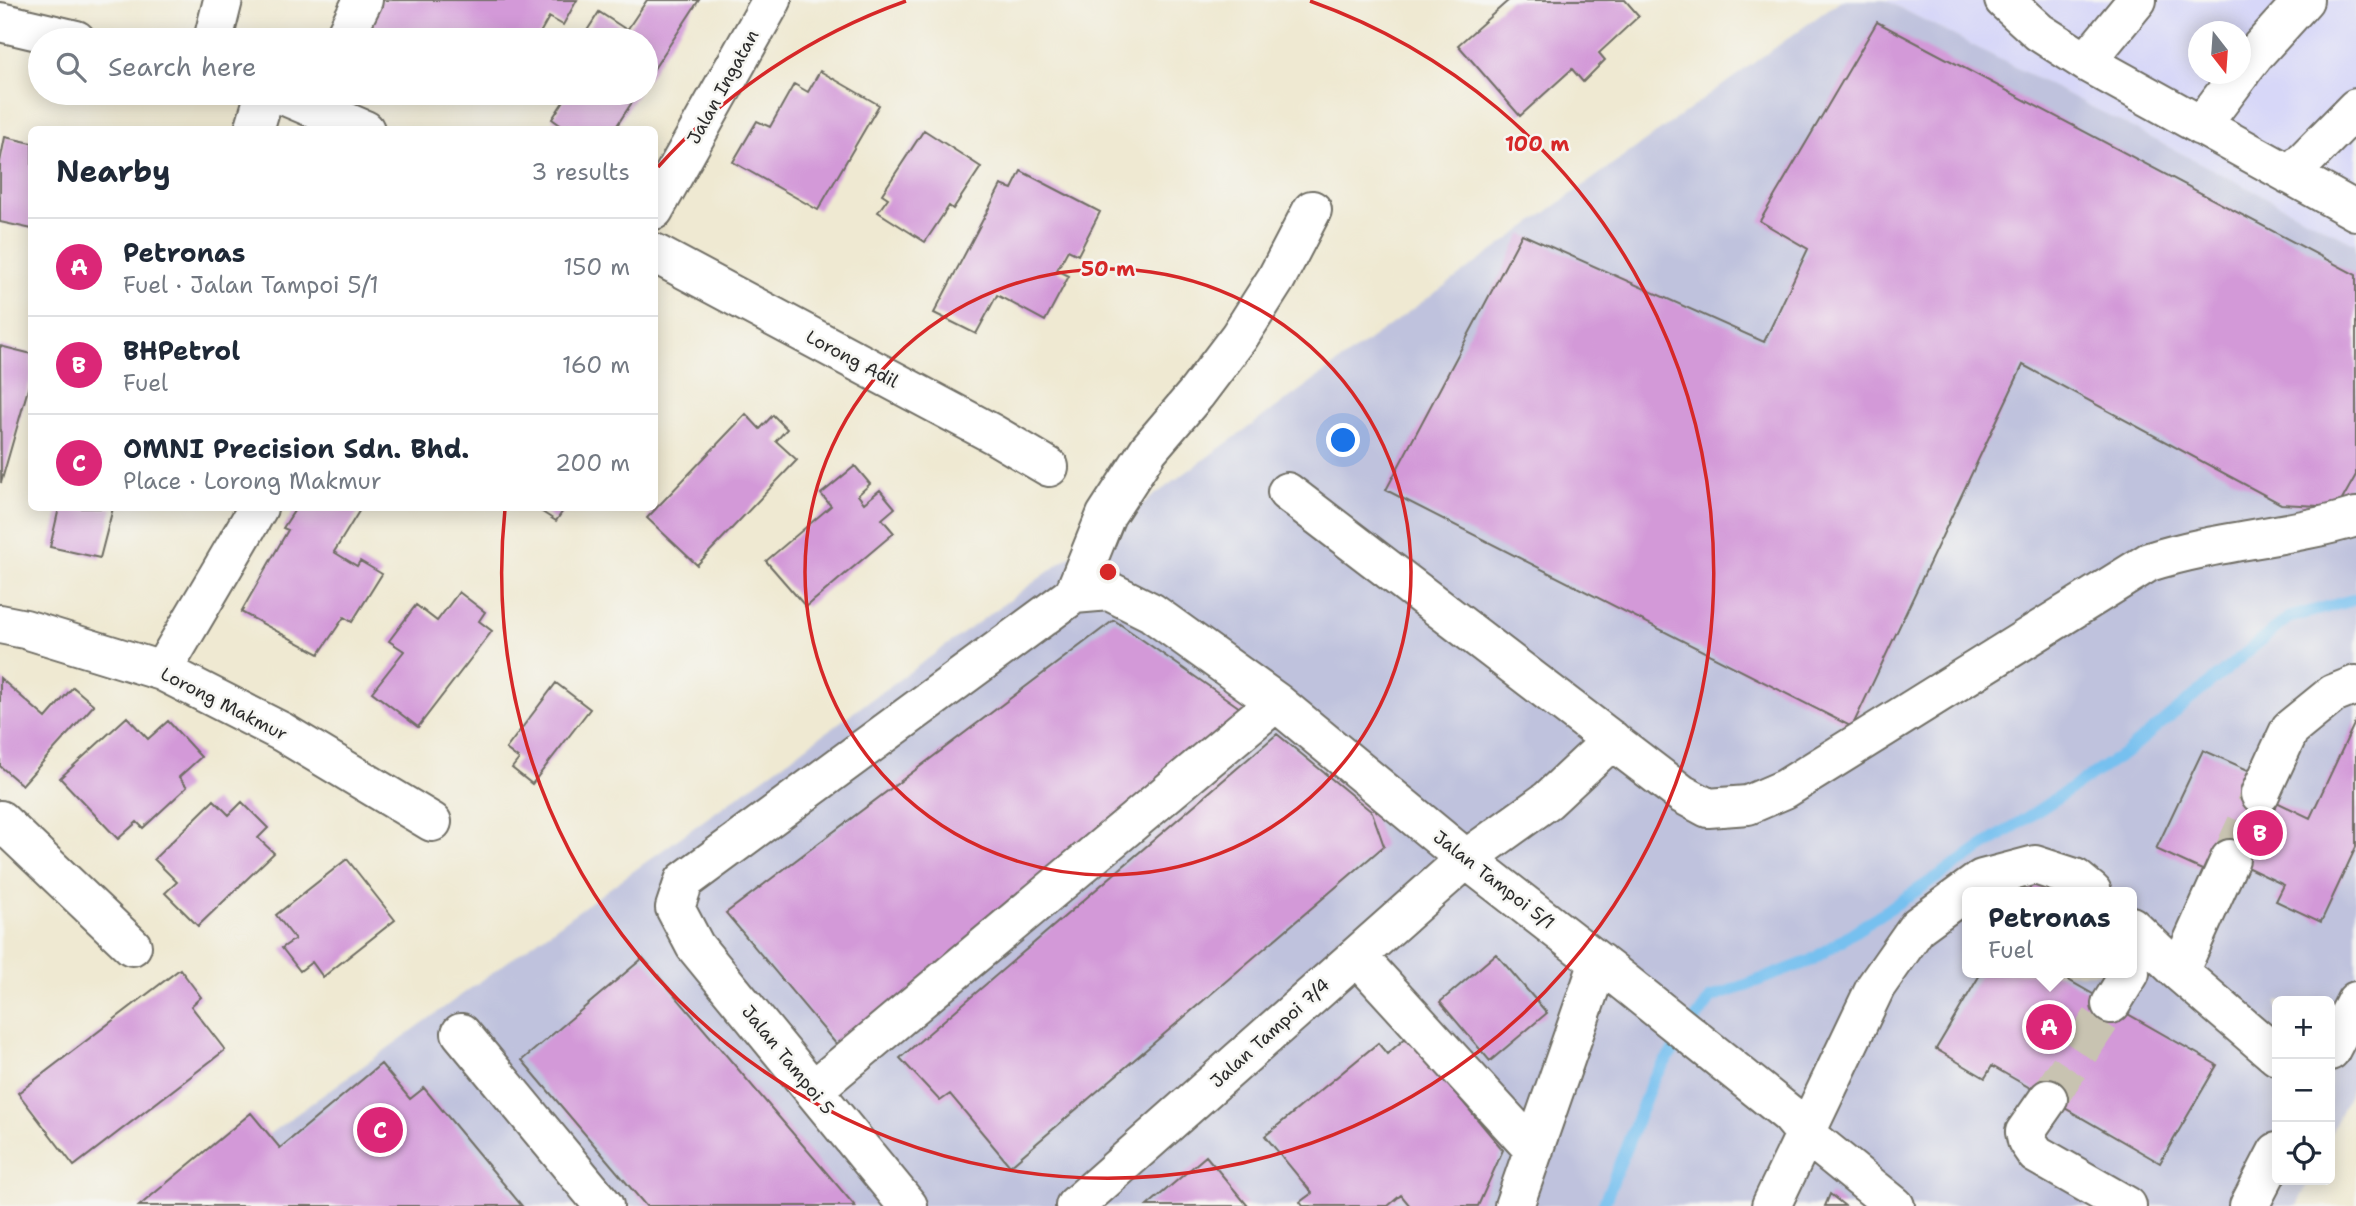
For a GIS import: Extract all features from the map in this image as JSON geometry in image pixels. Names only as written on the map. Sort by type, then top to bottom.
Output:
[{"type":"street","points":[[216,28],[223,0]]},
{"type":"street","points":[[349,28],[363,0]]},
{"type":"street","name":"Jalan Ingatan","points":[[658,203],[772,0]]},
{"type":"street","points":[[2086,62],[2137,0]]},
{"type":"street","points":[[2251,59],[2304,0]]},
{"type":"street","points":[[2008,2],[2039,32],[2086,62],[2356,211]]},
{"type":"street","points":[[0,22],[28,29]]},
{"type":"street","points":[[2201,126],[2232,84]]},
{"type":"street","points":[[255,126],[261,105]]},
{"type":"street","points":[[317,105],[357,126]]},
{"type":"street","points":[[2290,175],[2356,108]]},
{"type":"street","points":[[1074,594],[1106,515],[1149,449],[1239,337],[1276,279],[1312,210]]},
{"type":"street","name":"Lorong Adil","points":[[658,255],[1049,467]]},
{"type":"street","points":[[1287,492],[1682,794],[1708,808],[1748,805],[1785,789],[2149,562],[2181,551],[2328,526],[2356,517]]},
{"type":"street","points":[[162,671],[256,511]]},
{"type":"street","name":"Jalan Tampoi 5/1","points":[[1074,594],[1109,591],[1151,612],[1276,702],[1466,859],[1611,971],[1895,1206]]},
{"type":"street","name":"Jalan Tampoi 5","points":[[908,1206],[695,946],[675,908],[684,880],[1074,594]]},
{"type":"street","name":"Lorong Makmur","points":[[0,624],[25,629],[162,671],[282,732],[432,822]]},
{"type":"street","points":[[2260,794],[2290,729],[2333,694],[2356,685]]},
{"type":"street","points":[[813,1090],[1276,702]]},
{"type":"street","name":"Jalan Tampoi 7/4","points":[[1075,1206],[1466,859],[1548,800],[1612,740]]},
{"type":"street","points":[[0,820],[132,946]]},
{"type":"street","points":[[2179,972],[2231,859]]},
{"type":"street","points":[[1971,887],[1982,879],[2035,864],[2075,877],[2086,887]]},
{"type":"street","points":[[1771,1206],[1798,1124],[1876,986],[1918,926],[1962,894]]},
{"type":"street","points":[[1357,956],[1534,1150]]},
{"type":"street","points":[[2137,964],[2179,972],[2272,1052]]},
{"type":"street","points":[[1514,1206],[1534,1150],[1611,971]]},
{"type":"street","points":[[2335,1041],[2356,1001]]},
{"type":"street","points":[[461,1033],[604,1206]]},
{"type":"street","points":[[2049,1099],[2025,1132],[2030,1147],[2036,1154],[2127,1206]]},
{"type":"street","points":[[2249,1206],[2272,1162]]},
{"type":"shaded area","points":[[1841,0],[1885,0],[2356,244],[2356,1079],[2335,1124],[2335,996],[2272,996],[2272,1185],[2307,1185],[2297,1206],[169,1206]]},
{"type":"shaded area","points":[[1885,0],[2356,0],[2356,244]]},
{"type":"building","points":[[377,0],[577,0],[563,25],[549,17],[543,28],[378,28],[365,21]]},
{"type":"building","points":[[647,0],[699,0],[658,63],[658,28],[628,28]]},
{"type":"building","points":[[1509,0],[1625,0],[1639,16],[1599,53],[1605,60],[1583,82],[1572,69],[1520,116],[1458,45]]},
{"type":"building","points":[[599,12],[624,28],[589,28]]},
{"type":"building","points":[[1877,22],[2356,275],[2356,475],[2338,507],[2281,504],[2023,365],[1852,727],[1386,490],[1522,234],[1764,342],[1808,249],[1760,221]]},
{"type":"building","points":[[820,71],[879,105],[818,210],[733,162],[757,121],[770,127],[794,84],[808,92]]},
{"type":"building","points":[[561,105],[630,105],[617,126],[562,126],[552,119]]},
{"type":"building","points":[[924,130],[981,167],[953,209],[949,206],[925,242],[878,212],[888,198],[882,194]]},
{"type":"building","points":[[5,137],[28,142],[28,228],[0,222],[0,162]]},
{"type":"building","points":[[1021,171],[1100,212],[1078,255],[1068,250],[1057,270],[1069,276],[1045,321],[997,295],[976,334],[934,313],[1001,185],[1012,189]]},
{"type":"building","points":[[0,346],[28,353],[28,389],[1,483]]},
{"type":"building","points":[[746,414],[760,429],[773,415],[787,429],[776,441],[797,460],[697,565],[647,518],[654,511],[658,511],[658,506]]},
{"type":"building","points":[[855,466],[870,484],[858,495],[864,503],[880,490],[895,508],[882,519],[894,533],[806,607],[766,561],[831,506],[821,494]]},
{"type":"building","points":[[58,511],[112,511],[100,558],[50,547]]},
{"type":"building","points":[[294,511],[359,511],[334,552],[357,566],[360,561],[382,574],[352,622],[344,617],[319,654],[241,612],[288,530],[283,528]]},
{"type":"building","points":[[541,511],[563,511],[556,521]]},
{"type":"building","points":[[459,592],[485,612],[479,621],[492,631],[418,727],[372,692],[404,651],[389,641],[416,605],[437,621]]},
{"type":"building","points":[[1114,620],[1250,715],[842,1051],[726,913]]},
{"type":"building","points":[[0,678],[46,718],[73,687],[94,705],[22,785],[0,766]]},
{"type":"building","points":[[556,683],[590,709],[532,784],[512,768],[519,759],[506,749]]},
{"type":"building","points":[[127,717],[148,739],[168,721],[201,757],[179,777],[187,787],[143,828],[137,822],[118,839],[60,778]]},
{"type":"building","points":[[2356,720],[2356,847],[2321,922],[2276,901],[2284,885],[2230,859],[2213,875],[2156,849],[2203,750],[2257,774],[2260,794],[2310,818]]},
{"type":"building","points":[[1277,734],[1372,812],[1384,846],[1010,1166],[950,1094],[940,1101],[900,1058]]},
{"type":"building","points":[[214,800],[229,815],[242,802],[268,828],[258,838],[274,853],[198,926],[165,893],[177,882],[154,859]]},
{"type":"building","points":[[347,859],[395,920],[323,977],[312,962],[300,971],[282,948],[295,939],[276,915]]},
{"type":"building","points":[[2038,874],[2060,887],[2031,887]]},
{"type":"building","points":[[1496,954],[1547,1013],[1490,1061],[1440,1002]]},
{"type":"building","points":[[643,958],[855,1206],[646,1206],[522,1060]]},
{"type":"building","points":[[180,969],[201,997],[191,1006],[225,1050],[74,1166],[18,1093]]},
{"type":"building","points":[[1978,978],[2065,978],[2217,1065],[2160,1163],[1992,1066],[1985,1078],[1936,1049]]},
{"type":"building","points":[[1408,1036],[1503,1150],[1478,1206],[1410,1206],[1401,1195],[1388,1206],[1303,1206],[1300,1202],[1312,1193],[1265,1136],[1378,1043],[1387,1054]]},
{"type":"building","points":[[381,1064],[410,1099],[424,1088],[522,1206],[139,1206],[251,1113],[280,1148]]},
{"type":"building","points":[[1206,1156],[1248,1206],[1147,1206]]},
{"type":"building","points":[[1830,1194],[1845,1206],[1825,1206]]},
{"type":"waterway","points":[[1603,1206],[1653,1079],[1711,998],[1810,961],[2128,751],[2288,618],[2356,599]]},
{"type":"tunnel","points":[[2230,859],[2260,794]]},
{"type":"tunnel","points":[[2048,1099],[2111,1004]]},
{"type":"place","name":"BHPetrol","points":[[2260,833]]},
{"type":"place","name":"Petronas","points":[[2049,1027]]},
{"type":"place","name":"OMNI Precision Sdn. Bhd.","points":[[380,1130]]}]
